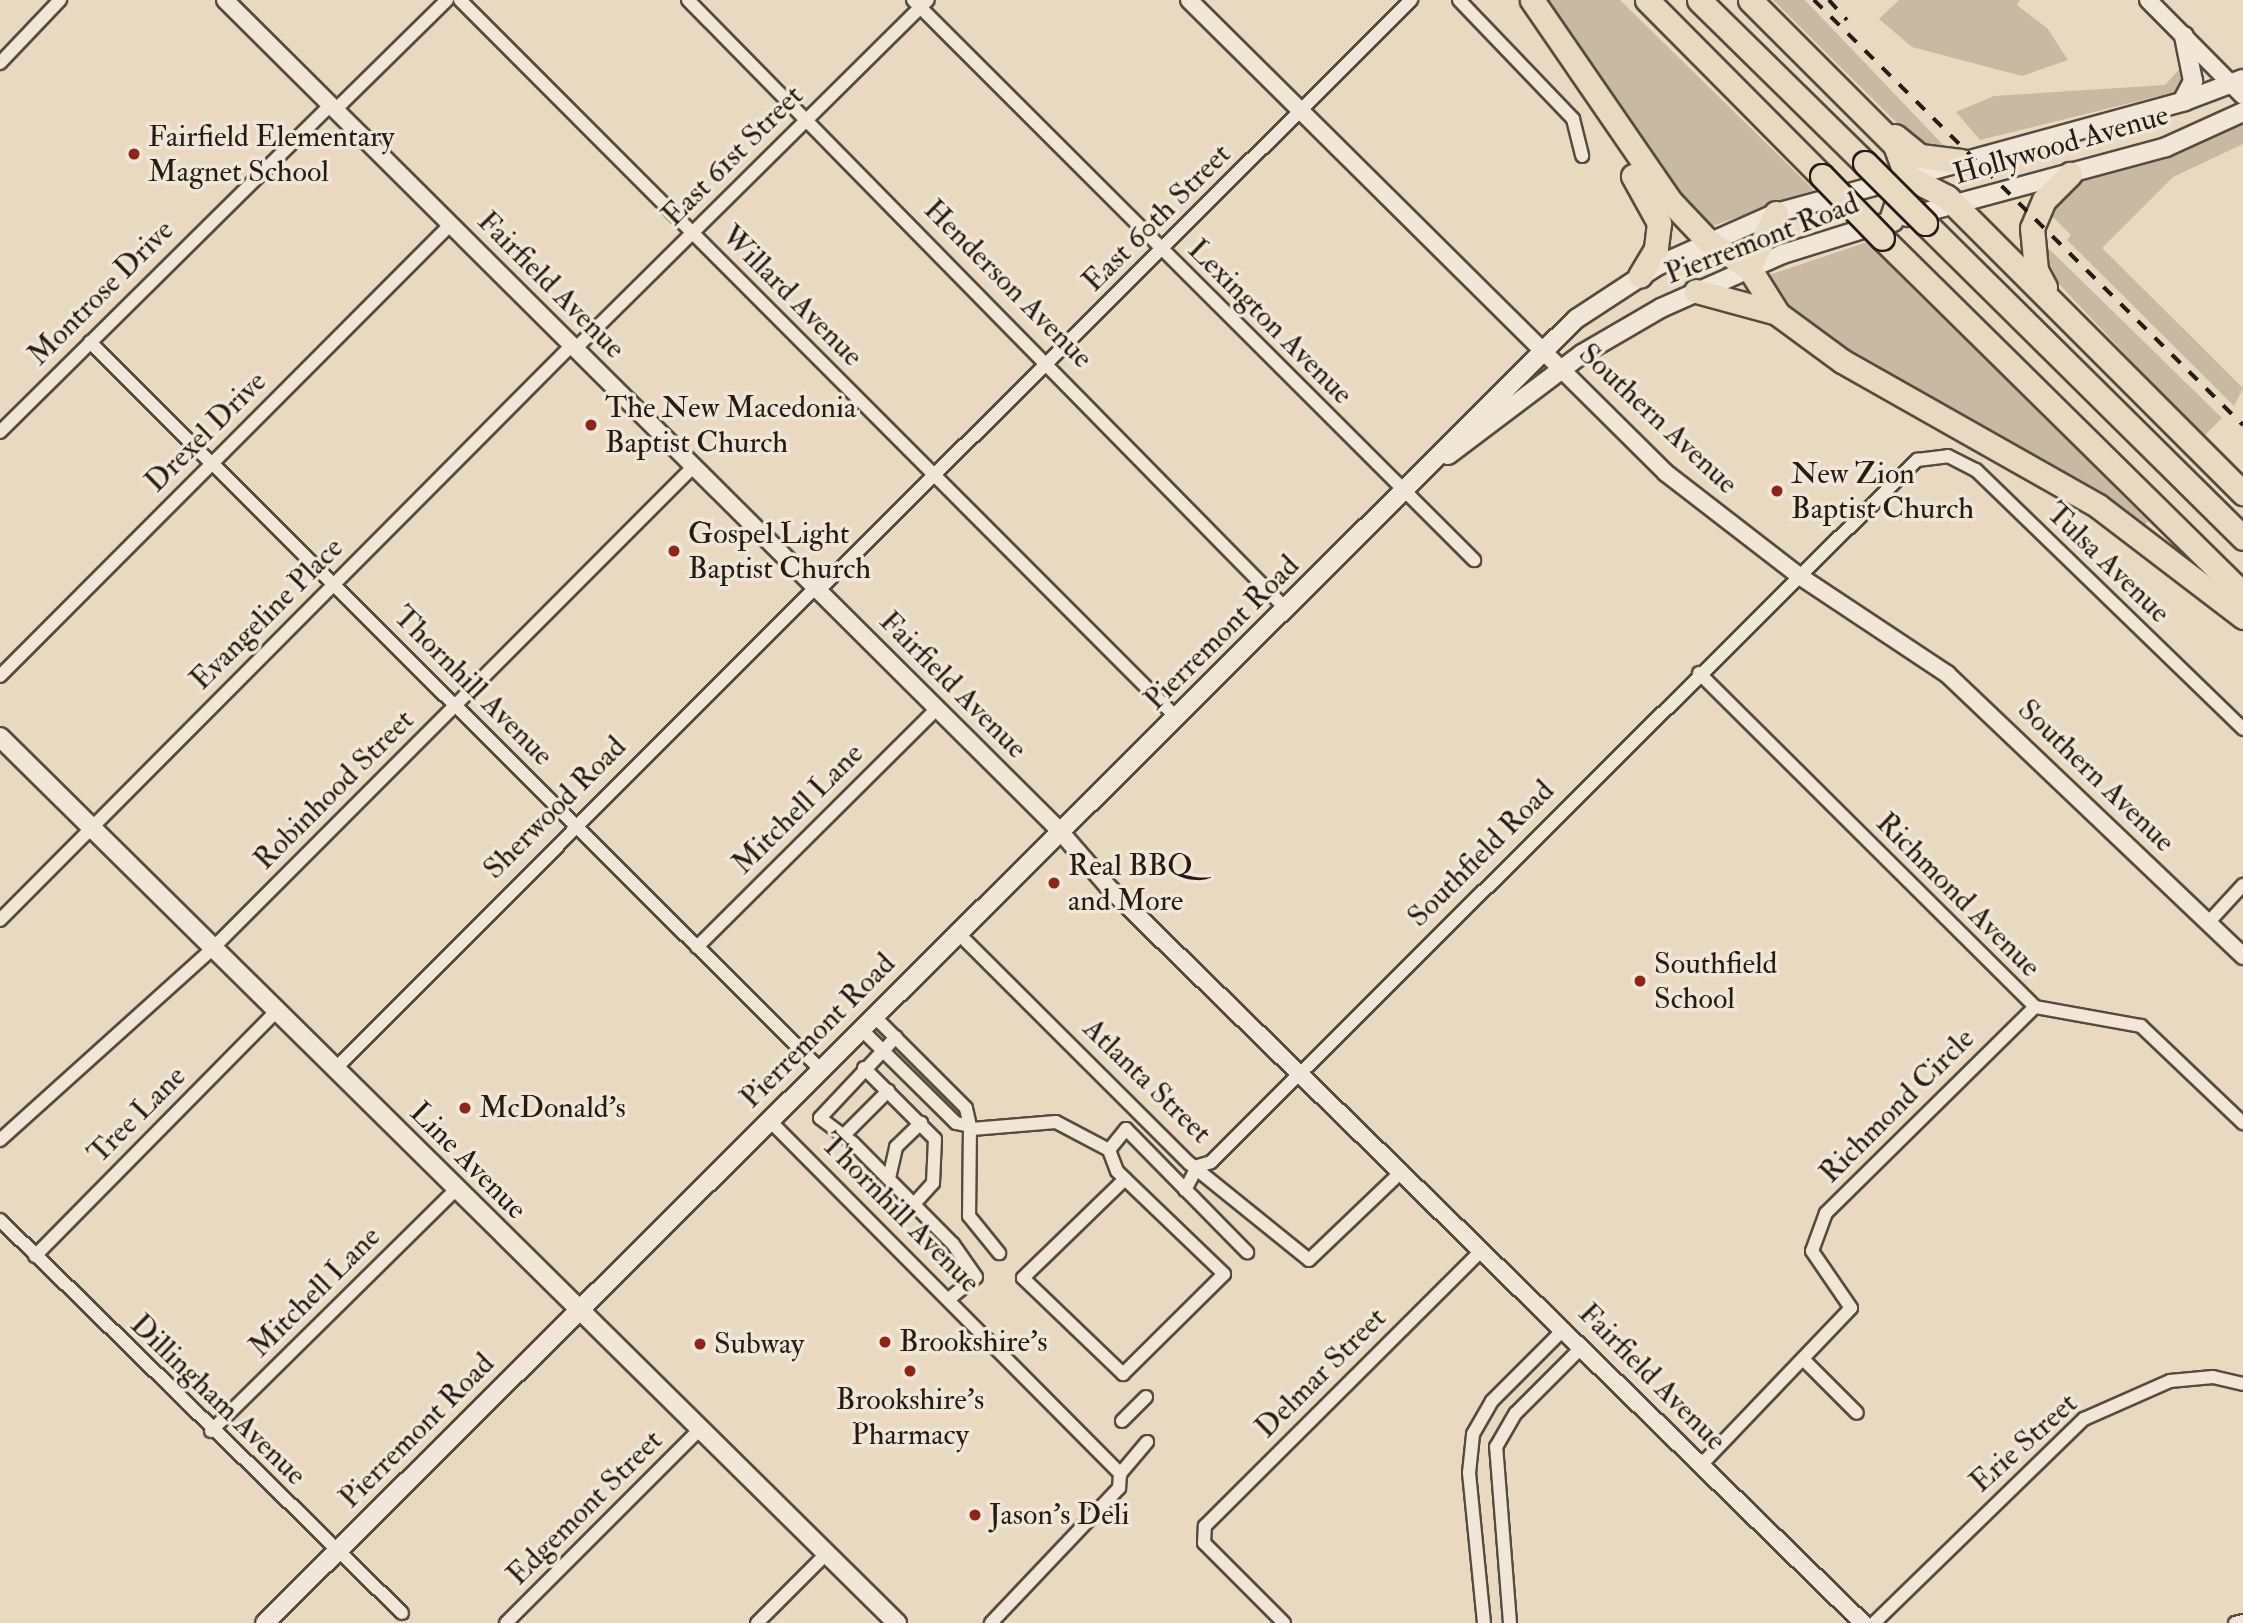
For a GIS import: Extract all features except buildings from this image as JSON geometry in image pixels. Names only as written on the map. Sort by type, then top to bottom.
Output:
[{"type":"highway","points":[[1532,0],[1655,182],[1707,240],[1749,268],[1779,314],[1842,362],[2098,506],[2243,617]]},
{"type":"highway","points":[[1647,0],[1822,176],[1887,229],[2243,594]]},
{"type":"highway","points":[[1699,0],[2243,538]]},
{"type":"highway","points":[[1750,0],[1885,134],[1902,156],[1906,176],[1887,229]]},
{"type":"highway","points":[[1549,24],[1591,116],[1658,223],[1656,248],[1640,276]]},
{"type":"highway","points":[[1885,134],[1899,137],[1920,156],[1961,161]]},
{"type":"highway","points":[[2054,302],[2036,270],[2032,228],[2044,200],[2070,174]]},
{"type":"highway","points":[[1906,176],[1955,205],[2243,493]]},
{"type":"highway","points":[[1749,268],[1776,213]]},
{"type":"highway","points":[[1696,291],[1779,314]]},
{"type":"main road","points":[[2182,102],[2193,81],[2184,36]]},
{"type":"main road","name":"Hollywood Avenue","points":[[1906,176],[2239,86]]},
{"type":"main road","name":"Hollywood Avenue","points":[[1887,229],[1955,205],[2166,147],[2243,112]]},
{"type":"main road","name":"Pierremont Road","points":[[265,1623],[956,931],[1177,718],[1408,487],[1541,348],[1640,276],[1707,240],[1776,213],[1906,176]]},
{"type":"main road","name":"Pierremont Road","points":[[1408,487],[1561,369],[1696,291],[1749,268],[1887,229]]},
{"type":"main road","name":"Line Avenue","points":[[0,737],[897,1623]]},
{"type":"street","points":[[0,64],[60,0]]},
{"type":"street","name":"Montrose Drive","points":[[0,432],[332,107],[447,0]]},
{"type":"street","name":"Willard Avenue","points":[[460,0],[1177,718]]},
{"type":"street","name":"Henderson Avenue","points":[[688,0],[1050,363],[1286,609]]},
{"type":"street","name":"Southern Avenue","points":[[1189,0],[1666,473],[1798,575],[1947,674],[2243,956]]},
{"type":"street","name":"East 60th Street","points":[[817,589],[1050,363],[1411,0]]},
{"type":"street","points":[[1460,0],[1573,118],[1582,156]]},
{"type":"street","points":[[2148,0],[2239,86]]},
{"type":"street","name":"Fairfield Avenue","points":[[232,2],[332,107],[1105,877],[1130,894],[1202,974],[1863,1623]]},
{"type":"street","name":"East 61st Street","points":[[573,347],[692,234],[921,3]]},
{"type":"street","name":"Lexington Avenue","points":[[921,3],[1160,250],[1408,487],[1474,560]]},
{"type":"street","name":"Drexel Drive","points":[[0,676],[450,225]]},
{"type":"street","name":"Thornhill Avenue","points":[[90,342],[820,1068]]},
{"type":"street","name":"Evangeline Place","points":[[0,920],[573,347]]},
{"type":"street","name":"Tulsa Avenue","points":[[1927,457],[1948,456],[1976,470],[2243,729]]},
{"type":"street","name":"Southfield Road","points":[[1198,1166],[1211,1161],[1902,470],[1927,457]]},
{"type":"street","name":"Robinhood Street","points":[[0,1140],[213,948],[694,466]]},
{"type":"street","name":"Sherwood Road","points":[[335,1069],[576,825],[817,589]]},
{"type":"street","name":"Richmond Avenue","points":[[1699,673],[2035,1007],[2141,1026],[2243,1123]]},
{"type":"street","name":"Mitchell Lane","points":[[697,947],[937,709]]},
{"type":"street","points":[[2208,923],[2243,886]]},
{"type":"street","name":"Atlanta Street","points":[[956,931],[1198,1166],[1309,1260],[1402,1171]]},
{"type":"street","name":"Richmond Circle","points":[[1802,1359],[1851,1305],[1812,1251],[1826,1213],[2035,1007]]},
{"type":"street","name":"Tree Lane","points":[[35,1255],[277,1011]]},
{"type":"street","points":[[873,1015],[966,1108],[971,1127],[969,1216],[999,1253]]},
{"type":"street","points":[[860,1028],[956,1123],[971,1127],[1056,1122],[1109,1150],[1125,1179],[1224,1274],[1123,1374],[1023,1278],[1125,1179]]},
{"type":"street","points":[[895,1037],[821,1112],[914,1204],[976,1277],[949,1299]]},
{"type":"street","points":[[864,1068],[935,1139],[937,1166],[933,1183],[914,1204]]},
{"type":"street","points":[[844,1136],[888,1091]]},
{"type":"street","name":"Thornhill Avenue","points":[[769,1120],[1116,1469]]},
{"type":"street","points":[[889,1178],[896,1147],[921,1123]]},
{"type":"street","points":[[1109,1150],[1126,1129],[1247,1252]]},
{"type":"street","points":[[1185,1190],[1198,1166]]},
{"type":"street","name":"Mitchell Lane","points":[[211,1431],[456,1189]]},
{"type":"street","name":"Dillingham Avenue","points":[[0,1220],[211,1431],[402,1613]]},
{"type":"street","name":"Delmar Street","points":[[1284,1623],[1201,1535],[1482,1250]]},
{"type":"street","points":[[1484,1623],[1469,1473],[1473,1434],[1492,1401],[1564,1329]]},
{"type":"street","points":[[1510,1623],[1496,1447],[1516,1413],[1582,1347]]},
{"type":"street","points":[[1701,1465],[1802,1359],[1857,1412]]},
{"type":"street","name":"Erie Street","points":[[1874,1623],[2084,1419],[2170,1381],[2213,1377],[2242,1381]]},
{"type":"street","points":[[1122,1421],[1146,1397]]},
{"type":"street","name":"Edgemont Street","points":[[506,1623],[700,1429]]},
{"type":"street","points":[[991,1623],[1119,1488],[1116,1469],[1147,1442]]},
{"type":"street","points":[[757,1623],[826,1554]]},
{"type":"street","points":[[2235,1623],[2243,1621]]},
{"type":"shaded area","points":[[1539,0],[1620,0],[1814,190],[1704,229]]},
{"type":"shaded area","points":[[1773,0],[1805,0],[1947,149],[1915,141]]},
{"type":"shaded area","points":[[1899,0],[2020,0],[2017,5],[2048,29],[2068,60],[2022,76],[1912,47],[1879,19]]},
{"type":"shaded area","points":[[2183,65],[2183,87],[2175,92],[1980,140],[1956,112],[1994,96],[2165,85]]},
{"type":"shaded area","points":[[2243,123],[2243,144],[2173,177],[2102,248],[2243,388],[2234,406],[2067,240],[2071,235],[2045,209],[2069,183]]},
{"type":"shaded area","points":[[2040,240],[2222,418],[2203,437],[2058,283]]},
{"type":"shaded area","points":[[1867,242],[2148,521],[2144,526],[1819,339],[1788,313],[1763,277]]},
{"type":"railway","points":[[1814,0],[2243,425]]},
{"type":"railway","points":[[1829,0],[1847,20]]},
{"type":"place","name":"Fairfield Elementary Magnet School","points":[[134,154]]},
{"type":"place","name":"The New Macedonia Baptist Church","points":[[591,425]]},
{"type":"place","name":"New Zion Baptist Church","points":[[1777,491]]},
{"type":"place","name":"Gospel Light Baptist Church","points":[[674,551]]},
{"type":"place","name":"Real BBQ and More","points":[[1054,883]]},
{"type":"place","name":"Southfield School","points":[[1640,981]]},
{"type":"place","name":"McDonald's","points":[[465,1108]]},
{"type":"place","name":"Brookshire's","points":[[885,1342]]},
{"type":"place","name":"Subway","points":[[700,1344]]},
{"type":"place","name":"Brookshire's Pharmacy","points":[[910,1371]]},
{"type":"place","name":"Jason's Deli","points":[[975,1515]]}]
